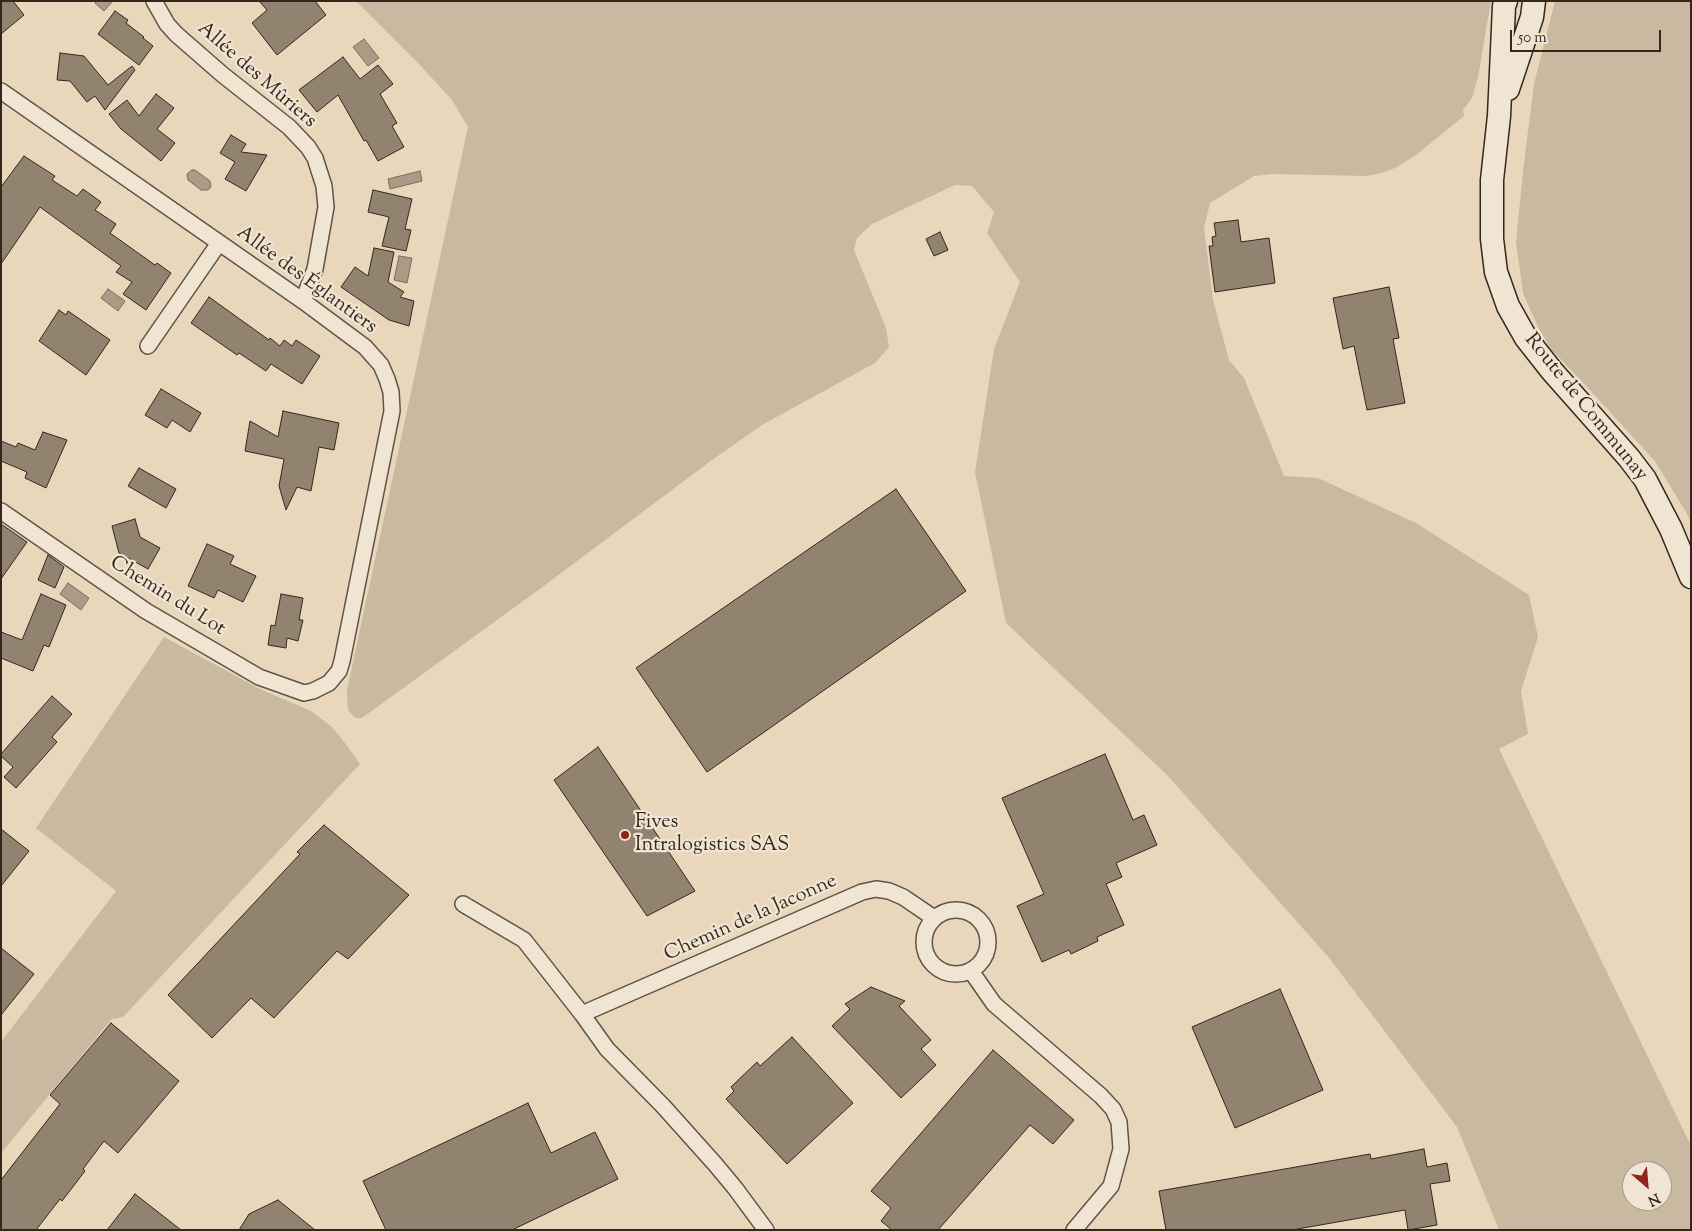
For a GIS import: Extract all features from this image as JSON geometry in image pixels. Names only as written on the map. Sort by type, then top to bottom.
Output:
[{"type":"street","name":"Allée des Mûriers","points":[[154,1],[167,24],[176,34],[223,75],[290,128],[308,147],[315,158],[324,186],[326,207],[315,269],[303,301]]},
{"type":"street","name":"Route de Communay","points":[[1506,1],[1504,6],[1499,116],[1492,180],[1492,238],[1496,272],[1508,306],[1526,338],[1645,479],[1671,529],[1691,577]]},
{"type":"street","name":"Route de Communay","points":[[1499,116],[1532,17],[1534,1]]},
{"type":"street","name":"Allée des Églantiers","points":[[1,91],[303,301],[365,347],[381,365],[387,379],[392,411],[342,661],[339,671],[334,678],[322,688]]},
{"type":"street","points":[[148,346],[219,242]]},
{"type":"street","name":"Chemin du Lot","points":[[1,511],[146,611],[259,677],[304,692],[322,688]]},
{"type":"street","name":"Chemin de la Jaconne","points":[[582,1014],[862,892],[876,889],[890,891],[903,897],[934,918]]},
{"type":"street","points":[[463,904],[524,940],[607,1049],[663,1106],[715,1164],[766,1230]]},
{"type":"street","points":[[954,909],[965,910],[975,915],[983,923],[988,933],[989,944],[986,955],[980,964],[971,971],[956,974],[941,971],[933,965],[924,947],[924,936],[934,918],[943,912],[954,909]]},
{"type":"street","points":[[971,971],[994,1004],[1101,1096],[1113,1109],[1119,1122],[1121,1149],[1111,1186],[1074,1230]]},
{"type":"shaded area","points":[[97,1],[113,1],[104,11],[95,3]]},
{"type":"shaded area","points":[[356,1],[1491,1],[1478,77],[1472,98],[1463,110],[1464,116],[1416,155],[1395,168],[1366,176],[1274,174],[1254,176],[1210,203],[1204,228],[1213,300],[1229,360],[1244,378],[1284,476],[1318,478],[1416,523],[1529,595],[1538,637],[1521,691],[1528,734],[1499,749],[1691,1146],[1691,1230],[1499,1230],[1457,1127],[1330,959],[1168,776],[1006,623],[975,472],[994,349],[1020,282],[987,233],[994,212],[972,186],[955,185],[872,224],[857,238],[854,250],[886,328],[889,347],[875,363],[762,425],[362,718],[355,718],[348,710],[347,690],[468,127],[452,100]]},
{"type":"shaded area","points":[[1555,1],[1691,1],[1691,523],[1655,461],[1551,349],[1538,327],[1523,293],[1516,242],[1523,171],[1534,84]]},
{"type":"shaded area","points":[[364,39],[379,58],[368,66],[353,47]]},
{"type":"shaded area","points":[[195,170],[210,181],[211,187],[208,190],[201,190],[188,180],[187,174]]},
{"type":"shaded area","points":[[420,171],[422,181],[390,189],[388,179]]},
{"type":"shaded area","points":[[399,256],[412,258],[407,283],[394,280]]},
{"type":"shaded area","points":[[108,289],[125,301],[118,311],[101,298]]},
{"type":"shaded area","points":[[68,583],[89,598],[81,610],[60,594]]},
{"type":"shaded area","points":[[164,637],[260,689],[311,711],[331,726],[360,764],[123,1017],[112,1019],[1,1153],[1,1042],[116,891],[36,828]]},
{"type":"building","points":[[1,1],[13,1],[24,15],[1,34]]},
{"type":"building","points":[[259,1],[315,1],[326,15],[277,55],[252,23],[267,10]]},
{"type":"building","points":[[115,11],[128,20],[126,23],[153,46],[139,65],[98,34]]},
{"type":"building","points":[[60,53],[84,56],[108,85],[132,66],[135,70],[105,110],[95,96],[87,102],[70,81],[57,80]]},
{"type":"building","points":[[343,57],[360,79],[378,65],[393,84],[380,94],[397,123],[392,126],[404,147],[378,161],[366,140],[364,141],[338,95],[317,112],[299,90]]},
{"type":"building","points":[[156,94],[174,108],[157,129],[175,143],[161,161],[121,129],[109,114],[127,100],[139,116]]},
{"type":"building","points":[[231,135],[246,144],[241,152],[267,155],[246,191],[225,179],[235,162],[220,153]]},
{"type":"building","points":[[24,156],[55,176],[52,180],[77,196],[83,189],[101,202],[95,210],[116,224],[110,233],[155,265],[157,263],[171,273],[146,310],[123,294],[132,282],[116,272],[121,266],[40,207],[1,264],[1,187]]},
{"type":"building","points":[[373,190],[412,199],[405,229],[411,230],[406,251],[382,246],[389,217],[368,212]]},
{"type":"building","points":[[1238,220],[1241,242],[1269,238],[1275,283],[1215,292],[1209,246],[1213,246],[1212,237],[1216,236],[1214,223]]},
{"type":"building","points":[[940,232],[948,250],[934,256],[926,239]]},
{"type":"building","points":[[374,248],[394,252],[388,282],[404,292],[400,297],[414,301],[409,326],[389,320],[341,287],[355,267],[368,276]]},
{"type":"building","points":[[1389,287],[1399,338],[1393,339],[1405,403],[1367,410],[1354,346],[1343,349],[1333,298]]},
{"type":"building","points":[[209,297],[280,346],[284,340],[292,346],[296,340],[320,356],[302,384],[271,364],[266,371],[239,353],[237,355],[191,323]]},
{"type":"building","points":[[59,310],[66,315],[68,311],[110,340],[86,375],[39,341]]},
{"type":"building","points":[[161,389],[201,413],[190,432],[172,420],[167,428],[145,415]]},
{"type":"building","points":[[283,411],[339,423],[334,450],[319,447],[311,491],[297,487],[286,510],[279,486],[284,459],[245,451],[250,421],[278,437]]},
{"type":"building","points":[[43,432],[67,440],[46,488],[25,478],[27,472],[1,461],[1,441],[16,447],[18,443],[35,450]]},
{"type":"building","points":[[139,468],[176,489],[166,508],[128,486]]},
{"type":"building","points":[[896,489],[966,591],[707,772],[636,668]]},
{"type":"building","points":[[135,519],[140,537],[160,548],[148,569],[119,553],[112,526]]},
{"type":"building","points":[[1,524],[27,542],[1,579]]},
{"type":"building","points":[[207,544],[234,556],[230,564],[256,576],[243,602],[218,590],[214,598],[188,586]]},
{"type":"building","points":[[48,555],[64,567],[55,588],[38,580]]},
{"type":"building","points":[[41,594],[66,605],[49,647],[44,645],[33,671],[1,658],[1,632],[22,640]]},
{"type":"building","points":[[281,594],[303,598],[299,620],[303,620],[298,641],[287,638],[286,648],[268,645],[271,625],[275,626]]},
{"type":"building","points":[[52,696],[72,714],[52,737],[57,742],[16,788],[4,777],[13,767],[1,754]]},
{"type":"building","name":"Fives Intralogistics SAS","points":[[598,747],[695,891],[647,916],[554,780]]},
{"type":"building","points":[[1105,754],[1133,820],[1144,815],[1157,845],[1116,863],[1122,877],[1106,884],[1124,925],[1097,937],[1098,941],[1071,954],[1069,950],[1042,962],[1017,906],[1044,894],[1002,798]]},
{"type":"building","points":[[324,825],[409,895],[348,959],[337,951],[274,1018],[251,998],[212,1038],[168,995],[300,854],[297,852]]},
{"type":"building","points":[[1,829],[29,851],[1,886]]},
{"type":"building","points":[[1,948],[34,974],[1,1015]]},
{"type":"building","points":[[871,987],[905,1001],[899,1006],[931,1040],[921,1049],[936,1065],[901,1098],[832,1026],[850,1009],[845,1004]]},
{"type":"building","points":[[1280,989],[1323,1090],[1235,1128],[1192,1027]]},
{"type":"building","points":[[111,1023],[179,1081],[118,1153],[104,1141],[83,1169],[85,1171],[36,1230],[1,1230],[1,1180],[60,1104],[50,1095]]},
{"type":"building","points":[[792,1037],[853,1103],[787,1164],[726,1099],[734,1091],[731,1087],[757,1062],[760,1066]]},
{"type":"building","points":[[993,1050],[1074,1120],[1053,1144],[1030,1125],[938,1230],[892,1230],[881,1221],[891,1208],[871,1191]]},
{"type":"building","points":[[528,1103],[551,1153],[595,1132],[618,1179],[512,1230],[386,1230],[363,1181]]},
{"type":"building","points":[[1424,1149],[1427,1167],[1447,1163],[1450,1181],[1430,1184],[1437,1225],[1408,1230],[1405,1210],[1292,1230],[1166,1230],[1159,1191],[1370,1154],[1371,1159]]},
{"type":"building","points":[[135,1194],[181,1230],[107,1230]]},
{"type":"building","points":[[278,1200],[315,1230],[239,1230],[249,1214]]},
{"type":"place","name":"Fives Intralogistics SAS","points":[[625,835]]}]
